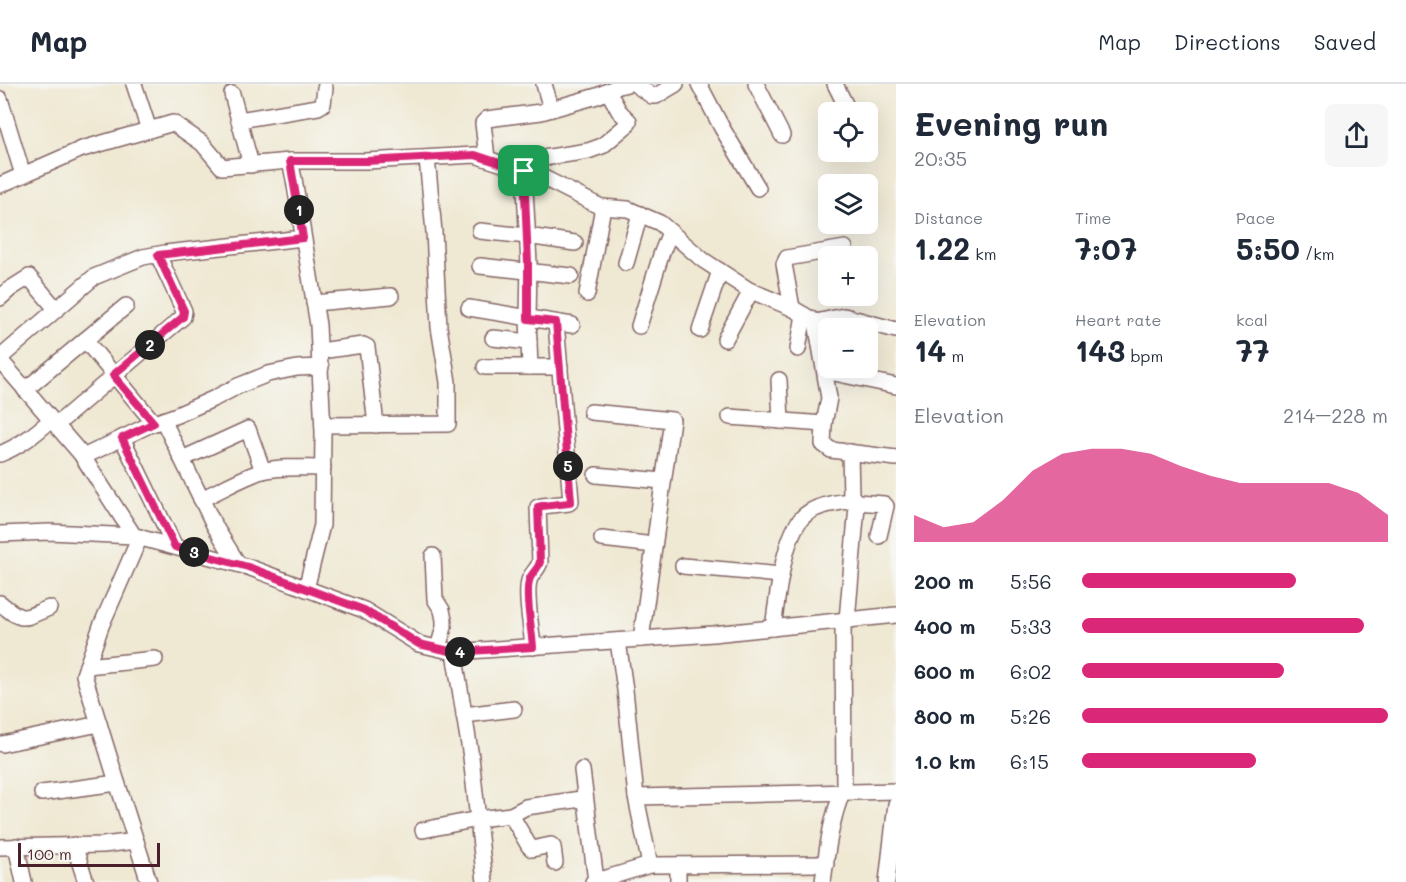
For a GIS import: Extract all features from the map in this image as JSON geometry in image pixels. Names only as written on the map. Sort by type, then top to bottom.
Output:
[{"type":"street","points":[[134,84],[148,130]]},
{"type":"street","points":[[544,84],[551,109]]},
{"type":"street","points":[[487,158],[483,123],[488,119],[551,109],[597,96],[627,84]]},
{"type":"street","points":[[634,84],[652,96],[656,96],[675,84]]},
{"type":"street","points":[[699,84],[758,188]]},
{"type":"street","points":[[756,84],[782,135]]},
{"type":"street","points":[[835,84],[844,102]]},
{"type":"street","points":[[239,120],[318,107],[323,104],[325,88]]},
{"type":"street","points":[[530,367],[526,172],[531,160],[588,151],[602,146],[627,125],[628,121],[619,111],[608,91]]},
{"type":"street","points":[[232,94],[251,165]]},
{"type":"street","points":[[0,99],[23,175]]},
{"type":"street","points":[[0,185],[82,149],[172,123],[202,144],[222,167],[290,161],[366,161],[475,155],[540,176],[603,207],[628,209],[640,214],[660,224],[703,260],[751,291],[804,315],[844,316],[896,330]]},
{"type":"street","points":[[323,425],[448,424],[448,382],[439,327],[427,158]]},
{"type":"street","points":[[290,161],[318,325],[321,367],[322,525],[306,589]]},
{"type":"street","points":[[587,294],[603,207]]},
{"type":"street","points":[[626,263],[640,214]]},
{"type":"street","points":[[480,231],[575,243]]},
{"type":"street","points":[[639,326],[670,232]]},
{"type":"street","points":[[137,536],[83,457],[0,359],[94,277],[143,257],[303,238]]},
{"type":"street","points":[[818,253],[787,258],[784,264],[818,352]]},
{"type":"street","points":[[0,453],[16,447],[53,422],[183,317],[184,311],[158,255]]},
{"type":"street","points":[[480,266],[571,276]]},
{"type":"street","points":[[700,330],[720,271]]},
{"type":"street","points":[[0,298],[29,277],[56,309]]},
{"type":"street","points":[[725,339],[751,291]]},
{"type":"street","points":[[314,303],[391,296]]},
{"type":"street","points":[[25,390],[126,306]]},
{"type":"street","points":[[469,308],[572,325]]},
{"type":"street","points":[[798,349],[804,315]]},
{"type":"street","points":[[533,647],[527,589],[530,578],[540,562],[538,507],[571,501],[556,322]]},
{"type":"street","points":[[493,338],[529,342]]},
{"type":"street","points":[[85,340],[113,375],[158,422],[182,459],[214,525],[238,564]]},
{"type":"street","points":[[320,351],[363,345],[367,348],[376,425]]},
{"type":"street","points":[[83,457],[268,374],[297,368],[321,367]]},
{"type":"street","points":[[485,367],[560,368]]},
{"type":"street","points":[[826,378],[829,398],[824,424],[824,446],[831,450],[896,458]]},
{"type":"street","points":[[860,378],[896,386]]},
{"type":"street","points":[[779,380],[781,421]]},
{"type":"street","points":[[591,412],[672,420],[641,639]]},
{"type":"street","points":[[730,417],[824,424]]},
{"type":"street","points":[[182,459],[248,429],[263,471]]},
{"type":"street","points":[[122,438],[175,547]]},
{"type":"street","points":[[823,882],[825,864],[843,791],[845,620],[854,499],[850,452]]},
{"type":"street","points":[[201,499],[263,471],[323,468]]},
{"type":"street","points":[[596,475],[663,481]]},
{"type":"street","points":[[773,628],[784,561],[796,527],[802,518],[830,504],[854,499],[884,504],[886,506],[879,536]]},
{"type":"street","points":[[0,534],[49,532],[137,536],[238,564],[364,610],[419,644],[454,652],[618,641],[896,615]]},
{"type":"street","points":[[137,536],[84,675],[149,882]]},
{"type":"street","points":[[602,538],[654,544]]},
{"type":"street","points":[[433,555],[435,599],[442,610],[444,620],[438,648]]},
{"type":"street","points":[[683,566],[781,576]]},
{"type":"street","points":[[0,603],[20,617],[49,608]]},
{"type":"street","points":[[618,641],[636,797],[640,872]]},
{"type":"street","points":[[454,652],[471,757],[484,882]]},
{"type":"street","points":[[87,666],[155,659]]},
{"type":"street","points":[[464,715],[514,709]]},
{"type":"street","points":[[2,744],[99,724]]},
{"type":"street","points":[[582,770],[595,881],[678,865],[825,864]]},
{"type":"street","points":[[42,793],[117,783]]},
{"type":"street","points":[[636,797],[896,791]]},
{"type":"street","points":[[423,830],[511,815],[526,807],[581,799]]},
{"type":"street","points":[[887,882],[896,804]]},
{"type":"street","points":[[511,815],[532,849],[551,845],[553,847],[555,863]]},
{"type":"street","points":[[24,882],[8,847],[103,845],[136,841]]},
{"type":"street","points":[[74,845],[86,882]]},
{"type":"street","points":[[678,865],[678,882]]},
{"type":"route","points":[[475,155],[524,171],[528,319],[556,322],[571,501],[538,507],[540,562],[530,578],[527,589],[533,647],[454,652],[419,644],[364,610],[248,567],[175,547],[122,438],[154,423],[113,375],[183,317],[184,311],[158,255],[303,238],[290,161],[366,161],[475,155]]}]
